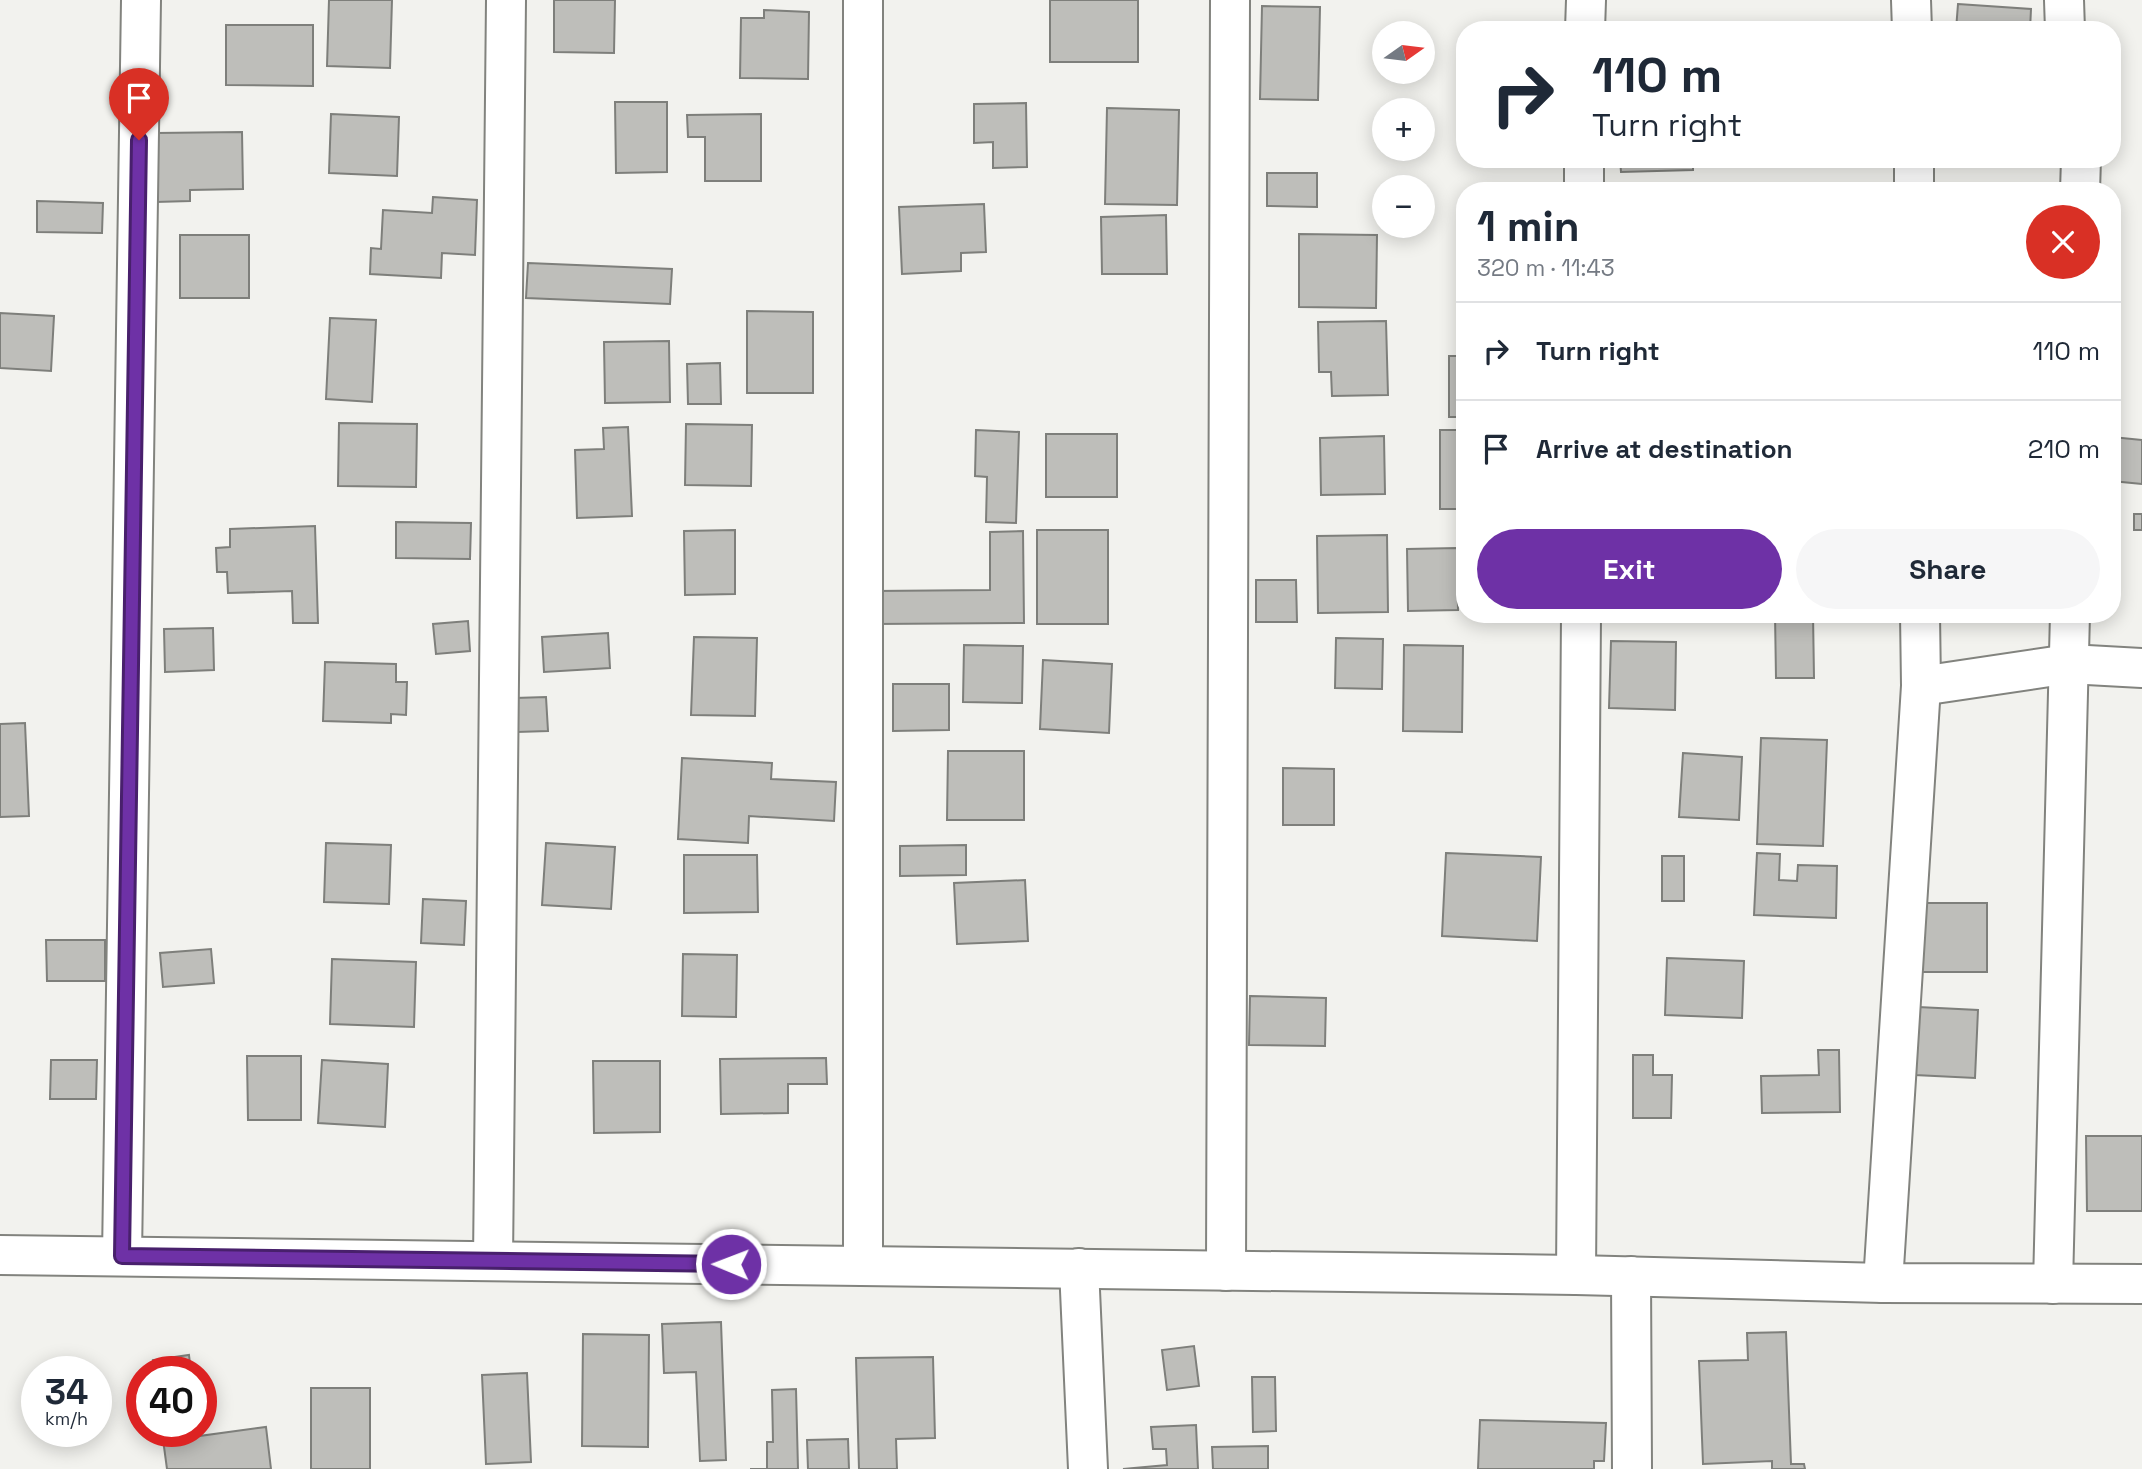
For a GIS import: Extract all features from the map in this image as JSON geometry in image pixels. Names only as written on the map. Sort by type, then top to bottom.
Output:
[{"type":"street","points":[[122,1256],[141,0]]},
{"type":"street","points":[[493,1261],[506,0]]},
{"type":"street","points":[[863,0],[863,1266]]},
{"type":"street","points":[[1226,1270],[1230,0]]},
{"type":"street","points":[[1585,21],[1586,0]]},
{"type":"street","points":[[1911,0],[1912,21]]},
{"type":"street","points":[[2064,0],[2065,21]]},
{"type":"street","points":[[1576,1275],[1581,623]]},
{"type":"street","points":[[1883,1283],[1921,687],[1920,623]]},
{"type":"street","points":[[2053,1284],[2070,623]]},
{"type":"street","points":[[1921,687],[2069,664],[2142,668]]},
{"type":"street","points":[[0,1255],[1576,1275],[1883,1283],[2142,1284]]},
{"type":"street","points":[[1079,1268],[1088,1469]]},
{"type":"street","points":[[1631,1276],[1632,1469]]},
{"type":"building","points":[[329,0],[392,0],[390,68],[327,66]]},
{"type":"building","points":[[554,0],[615,0],[614,53],[554,52]]},
{"type":"building","points":[[1050,0],[1138,0],[1138,62],[1050,62]]},
{"type":"building","points":[[1958,4],[2031,9],[2030,21],[1957,21]]},
{"type":"building","points":[[1262,6],[1320,7],[1318,100],[1260,99]]},
{"type":"building","points":[[764,10],[809,12],[808,79],[740,78],[741,18],[764,18]]},
{"type":"building","points":[[226,25],[313,25],[313,86],[226,85]]},
{"type":"building","points":[[615,102],[667,102],[667,172],[616,173]]},
{"type":"building","points":[[1026,103],[1027,167],[993,168],[993,142],[974,143],[974,104]]},
{"type":"building","points":[[1107,108],[1179,110],[1177,205],[1105,204]]},
{"type":"building","points":[[331,114],[399,117],[397,176],[329,173]]},
{"type":"building","points":[[761,114],[761,181],[705,181],[705,137],[688,137],[687,115]]},
{"type":"building","points":[[242,132],[243,189],[190,190],[190,201],[156,202],[156,133]]},
{"type":"building","points":[[1621,168],[1693,168],[1693,170],[1621,172]]},
{"type":"building","points":[[1267,173],[1317,173],[1317,207],[1267,206]]},
{"type":"building","points":[[433,197],[477,200],[475,255],[442,253],[441,278],[370,274],[371,248],[381,249],[383,210],[432,213]]},
{"type":"building","points":[[37,201],[103,203],[102,233],[37,232]]},
{"type":"building","points":[[984,204],[986,252],[961,253],[961,271],[902,274],[899,207]]},
{"type":"building","points":[[1166,215],[1167,274],[1102,274],[1101,217]]},
{"type":"building","points":[[1299,234],[1372,235],[1372,238],[1377,238],[1376,308],[1299,307]]},
{"type":"building","points":[[180,235],[249,235],[249,298],[180,298]]},
{"type":"building","points":[[528,263],[672,269],[670,304],[526,298]]},
{"type":"building","points":[[747,311],[813,312],[813,393],[747,393]]},
{"type":"building","points":[[0,313],[54,316],[51,371],[0,368]]},
{"type":"building","points":[[330,318],[376,320],[372,402],[326,399]]},
{"type":"building","points":[[1386,321],[1388,395],[1332,396],[1331,372],[1319,372],[1318,322]]},
{"type":"building","points":[[669,341],[670,402],[605,403],[604,342]]},
{"type":"building","points":[[1449,356],[1456,356],[1456,417],[1449,417]]},
{"type":"building","points":[[720,363],[721,404],[688,404],[687,364]]},
{"type":"building","points":[[339,423],[417,424],[416,487],[338,486]]},
{"type":"building","points":[[686,424],[752,425],[751,486],[685,485]]},
{"type":"building","points":[[628,427],[632,516],[577,518],[575,450],[604,449],[603,428]]},
{"type":"building","points":[[976,430],[1019,432],[1016,523],[986,522],[987,477],[975,476]]},
{"type":"building","points":[[1440,430],[1456,430],[1456,509],[1440,509]]},
{"type":"building","points":[[1046,434],[1117,434],[1117,497],[1046,497]]},
{"type":"building","points":[[1384,436],[1385,494],[1321,495],[1320,438]]},
{"type":"building","points":[[2121,438],[2142,440],[2142,484],[2121,482]]},
{"type":"building","points":[[2134,514],[2142,514],[2142,530],[2134,530]]},
{"type":"building","points":[[396,522],[471,523],[470,559],[396,558]]},
{"type":"building","points":[[315,526],[318,623],[293,623],[292,591],[228,593],[227,572],[217,572],[216,548],[230,547],[230,529]]},
{"type":"building","points":[[735,530],[735,594],[685,595],[684,531]]},
{"type":"building","points":[[1037,530],[1108,530],[1108,624],[1037,624]]},
{"type":"building","points":[[1023,531],[1024,623],[875,624],[875,591],[990,590],[990,532]]},
{"type":"building","points":[[1387,535],[1388,612],[1318,613],[1317,536]]},
{"type":"building","points":[[1456,548],[1456,610],[1408,611],[1407,549]]},
{"type":"building","points":[[1256,580],[1296,580],[1297,622],[1256,622]]},
{"type":"building","points":[[468,621],[470,651],[436,654],[433,624]]},
{"type":"building","points":[[1775,623],[1813,623],[1814,678],[1776,678]]},
{"type":"building","points":[[213,628],[214,670],[165,672],[164,629]]},
{"type":"building","points":[[608,633],[610,668],[544,672],[542,637]]},
{"type":"building","points":[[694,637],[757,638],[755,716],[691,715]]},
{"type":"building","points":[[1336,638],[1383,639],[1382,689],[1335,688]]},
{"type":"building","points":[[1611,641],[1676,642],[1675,710],[1609,708]]},
{"type":"building","points":[[964,645],[1023,646],[1022,703],[963,702]]},
{"type":"building","points":[[1404,645],[1463,646],[1462,732],[1403,731]]},
{"type":"building","points":[[1043,660],[1112,664],[1109,733],[1040,729]]},
{"type":"building","points":[[325,662],[396,664],[396,682],[407,682],[406,715],[391,714],[391,723],[323,721]]},
{"type":"building","points":[[893,684],[949,684],[949,730],[893,731]]},
{"type":"building","points":[[546,697],[548,731],[517,732],[515,698]]},
{"type":"building","points":[[25,723],[29,816],[0,817],[0,724]]},
{"type":"building","points":[[1761,738],[1827,740],[1823,846],[1757,844]]},
{"type":"building","points":[[948,751],[1024,751],[1024,820],[947,820]]},
{"type":"building","points":[[1683,753],[1742,757],[1739,820],[1679,817]]},
{"type":"building","points":[[682,758],[772,763],[771,779],[836,782],[834,821],[749,816],[748,843],[678,839]]},
{"type":"building","points":[[1283,768],[1334,769],[1334,825],[1283,825]]},
{"type":"building","points":[[326,843],[391,845],[389,904],[324,902]]},
{"type":"building","points":[[546,843],[615,847],[611,909],[542,905]]},
{"type":"building","points":[[966,845],[966,875],[900,876],[900,846]]},
{"type":"building","points":[[1446,853],[1541,857],[1537,941],[1442,936]]},
{"type":"building","points":[[1757,853],[1780,854],[1779,880],[1797,881],[1798,865],[1837,866],[1836,918],[1754,915]]},
{"type":"building","points":[[684,855],[757,855],[758,912],[684,913]]},
{"type":"building","points":[[1662,856],[1684,856],[1684,901],[1662,901]]},
{"type":"building","points":[[1025,880],[1028,941],[957,944],[954,883]]},
{"type":"building","points":[[423,899],[466,901],[464,945],[421,943]]},
{"type":"building","points":[[1921,903],[1987,903],[1987,972],[1920,972]]},
{"type":"building","points":[[46,940],[105,940],[105,981],[47,981]]},
{"type":"building","points":[[211,949],[214,983],[163,987],[160,953]]},
{"type":"building","points":[[683,954],[737,955],[736,1017],[682,1016]]},
{"type":"building","points":[[1667,958],[1744,961],[1742,1018],[1665,1015]]},
{"type":"building","points":[[332,959],[416,962],[414,1027],[330,1024]]},
{"type":"building","points":[[1250,996],[1326,998],[1325,1046],[1249,1045]]},
{"type":"building","points":[[1918,1007],[1978,1010],[1975,1078],[1915,1075]]},
{"type":"building","points":[[1818,1050],[1839,1050],[1840,1112],[1762,1113],[1761,1076],[1819,1075]]},
{"type":"building","points":[[1633,1055],[1653,1055],[1653,1075],[1672,1075],[1671,1118],[1633,1118]]},
{"type":"building","points":[[247,1056],[301,1056],[301,1120],[248,1120]]},
{"type":"building","points":[[826,1058],[827,1084],[788,1084],[788,1113],[721,1114],[720,1059]]},
{"type":"building","points":[[51,1060],[97,1060],[96,1099],[50,1099]]},
{"type":"building","points":[[322,1060],[388,1064],[385,1127],[318,1123]]},
{"type":"building","points":[[593,1061],[660,1061],[660,1132],[594,1133]]},
{"type":"building","points":[[2086,1136],[2142,1136],[2142,1211],[2087,1211]]},
{"type":"building","points":[[721,1322],[726,1460],[700,1461],[696,1372],[664,1373],[662,1324]]},
{"type":"building","points":[[1786,1332],[1791,1464],[1804,1464],[1805,1469],[1772,1469],[1772,1461],[1703,1464],[1699,1361],[1748,1360],[1747,1333]]},
{"type":"building","points":[[583,1334],[649,1335],[648,1447],[582,1446]]},
{"type":"building","points":[[1194,1346],[1199,1386],[1167,1390],[1162,1350]]},
{"type":"building","points":[[933,1357],[935,1438],[896,1439],[897,1469],[859,1469],[856,1358]]},
{"type":"building","points":[[527,1373],[531,1462],[486,1464],[482,1375]]},
{"type":"building","points":[[1252,1377],[1275,1377],[1276,1431],[1253,1432]]},
{"type":"building","points":[[311,1388],[370,1388],[370,1469],[311,1469]]},
{"type":"building","points":[[796,1389],[798,1469],[767,1469],[767,1442],[773,1442],[772,1390]]},
{"type":"building","points":[[1480,1420],[1606,1423],[1604,1461],[1594,1461],[1594,1469],[1478,1469]]},
{"type":"building","points":[[1196,1425],[1198,1469],[1123,1469],[1167,1465],[1166,1449],[1153,1449],[1151,1427]]},
{"type":"building","points":[[266,1427],[271,1469],[167,1469],[164,1447],[217,1447],[217,1434]]},
{"type":"building","points":[[848,1439],[849,1469],[808,1469],[807,1440]]},
{"type":"building","points":[[1268,1446],[1268,1469],[1213,1469],[1212,1447]]},
{"type":"route","points":[[139,140],[122,1256],[731,1264]]}]
